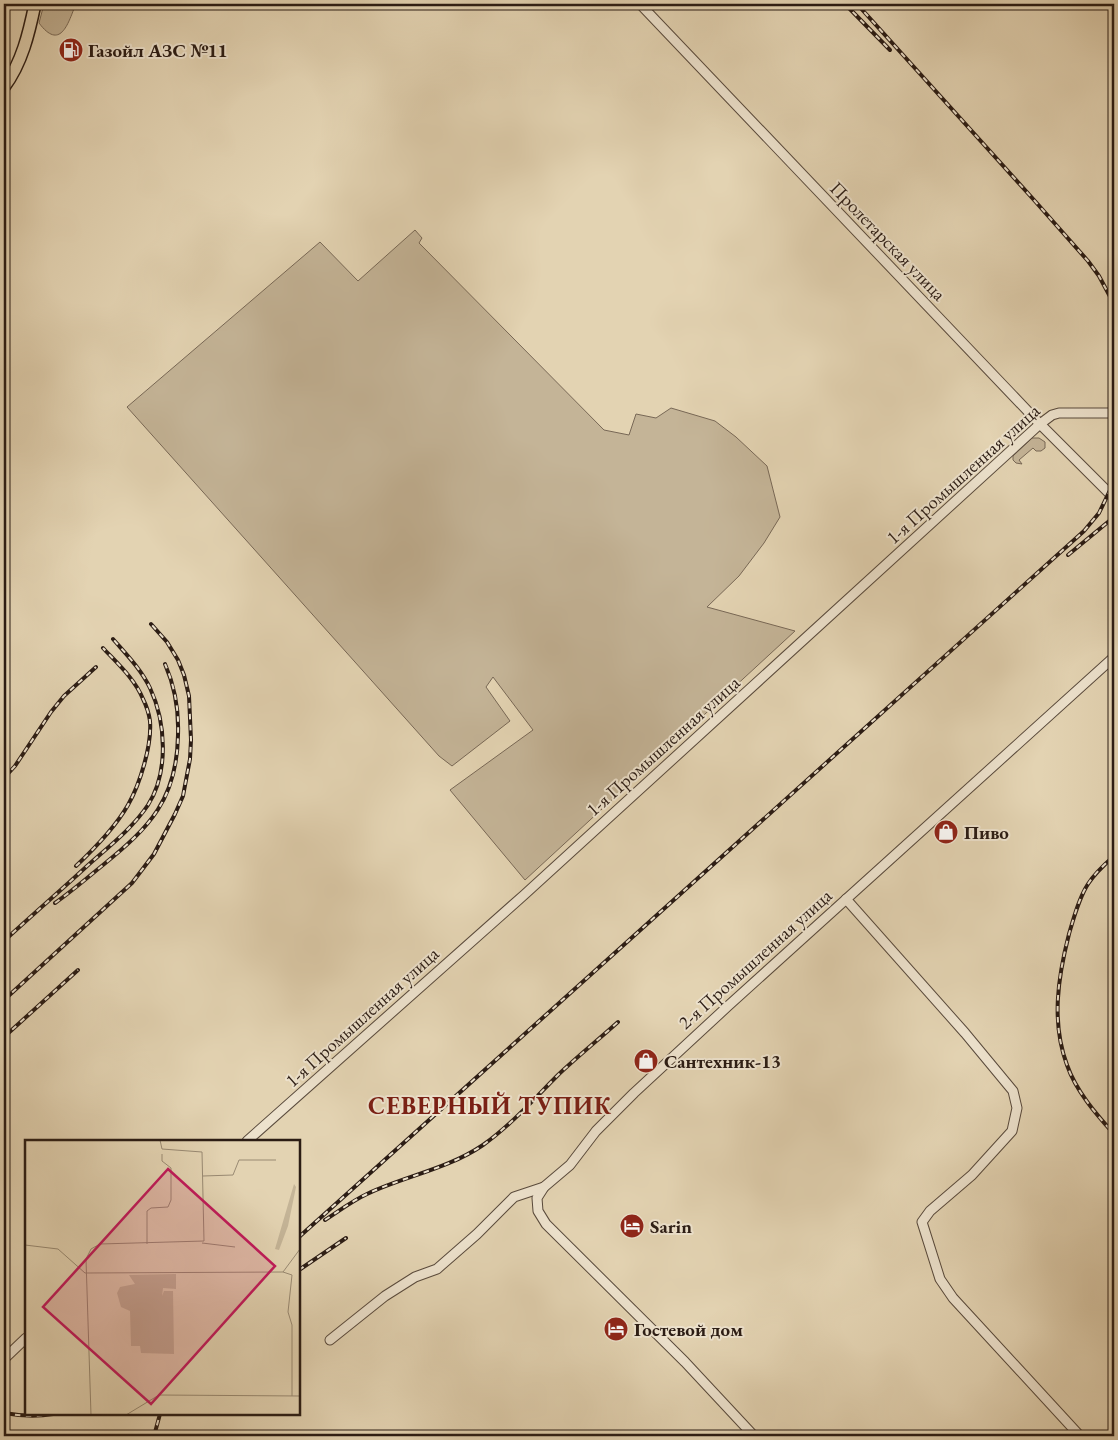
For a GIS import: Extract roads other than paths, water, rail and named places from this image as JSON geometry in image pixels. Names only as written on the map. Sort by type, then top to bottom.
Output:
[{"type":"main road","points":[[4,87],[17,66],[28,35],[35,4]]},
{"type":"street","name":"Пролетарская улица","points":[[640,4],[1040,424],[1114,498]]},
{"type":"street","name":"1-я Промышленная улица","points":[[248,1140],[524,894],[1040,424],[1058,413],[1114,414]]},
{"type":"street","name":"2-я Промышленная улица","points":[[544,1187],[570,1165],[596,1131],[634,1093],[735,999],[1114,658]]},
{"type":"street","points":[[846,899],[965,1033],[1013,1091],[1017,1108],[1012,1131],[972,1175],[930,1211],[922,1222],[940,1279],[953,1298],[1080,1436]]},
{"type":"street","points":[[330,1340],[385,1296],[415,1277],[437,1269],[478,1234],[514,1198],[544,1187]]},
{"type":"street","points":[[544,1187],[537,1198],[538,1211],[546,1224],[685,1362],[754,1436]]},
{"type":"street","points":[[4,1359],[25,1339]]},
{"type":"railway","points":[[845,4],[890,50]]},
{"type":"railway","points":[[857,4],[1088,261],[1099,276],[1114,304]]},
{"type":"railway","points":[[300,1236],[1084,531],[1099,513],[1114,482]]},
{"type":"railway","points":[[1068,555],[1114,517]]},
{"type":"railway","points":[[4,1000],[132,883],[154,854],[183,796],[190,759],[189,696],[178,660],[167,642],[151,624]]},
{"type":"railway","points":[[4,941],[127,830],[142,814],[155,792],[162,762],[163,747],[162,731],[155,701],[142,674],[113,639]]},
{"type":"railway","points":[[76,866],[111,829],[128,805],[141,776],[149,741],[150,718],[140,692],[103,648]]},
{"type":"railway","points":[[55,903],[134,838],[158,810],[166,794],[176,757],[178,726],[174,690],[165,664]]},
{"type":"railway","points":[[4,778],[15,766],[64,696],[96,667]]},
{"type":"railway","points":[[1114,856],[1091,880],[1077,908],[1062,967],[1058,1000],[1059,1032],[1062,1049],[1071,1075],[1087,1102],[1114,1134]]},
{"type":"railway","points":[[4,1037],[78,970]]},
{"type":"railway","points":[[325,1220],[367,1194],[441,1166],[483,1145],[513,1120],[558,1075],[618,1022]]},
{"type":"railway","points":[[300,1269],[346,1238]]},
{"type":"railway","points":[[4,1413],[28,1416],[46,1415]]},
{"type":"railway","points":[[154,1436],[160,1415]]},
{"type":"place","name":"Газойл АЗС №11","points":[[71,50]]},
{"type":"place","name":"Пиво","points":[[946,832]]},
{"type":"place","name":"Сантехник-13","points":[[646,1061]]},
{"type":"place","name":"Sarin","points":[[632,1226]]},
{"type":"place","name":"Гостевой дом","points":[[616,1329]]},
{"type":"district","name":"СЕВЕРНЫЙ ТУПИК","points":[[490,1105]]}]
